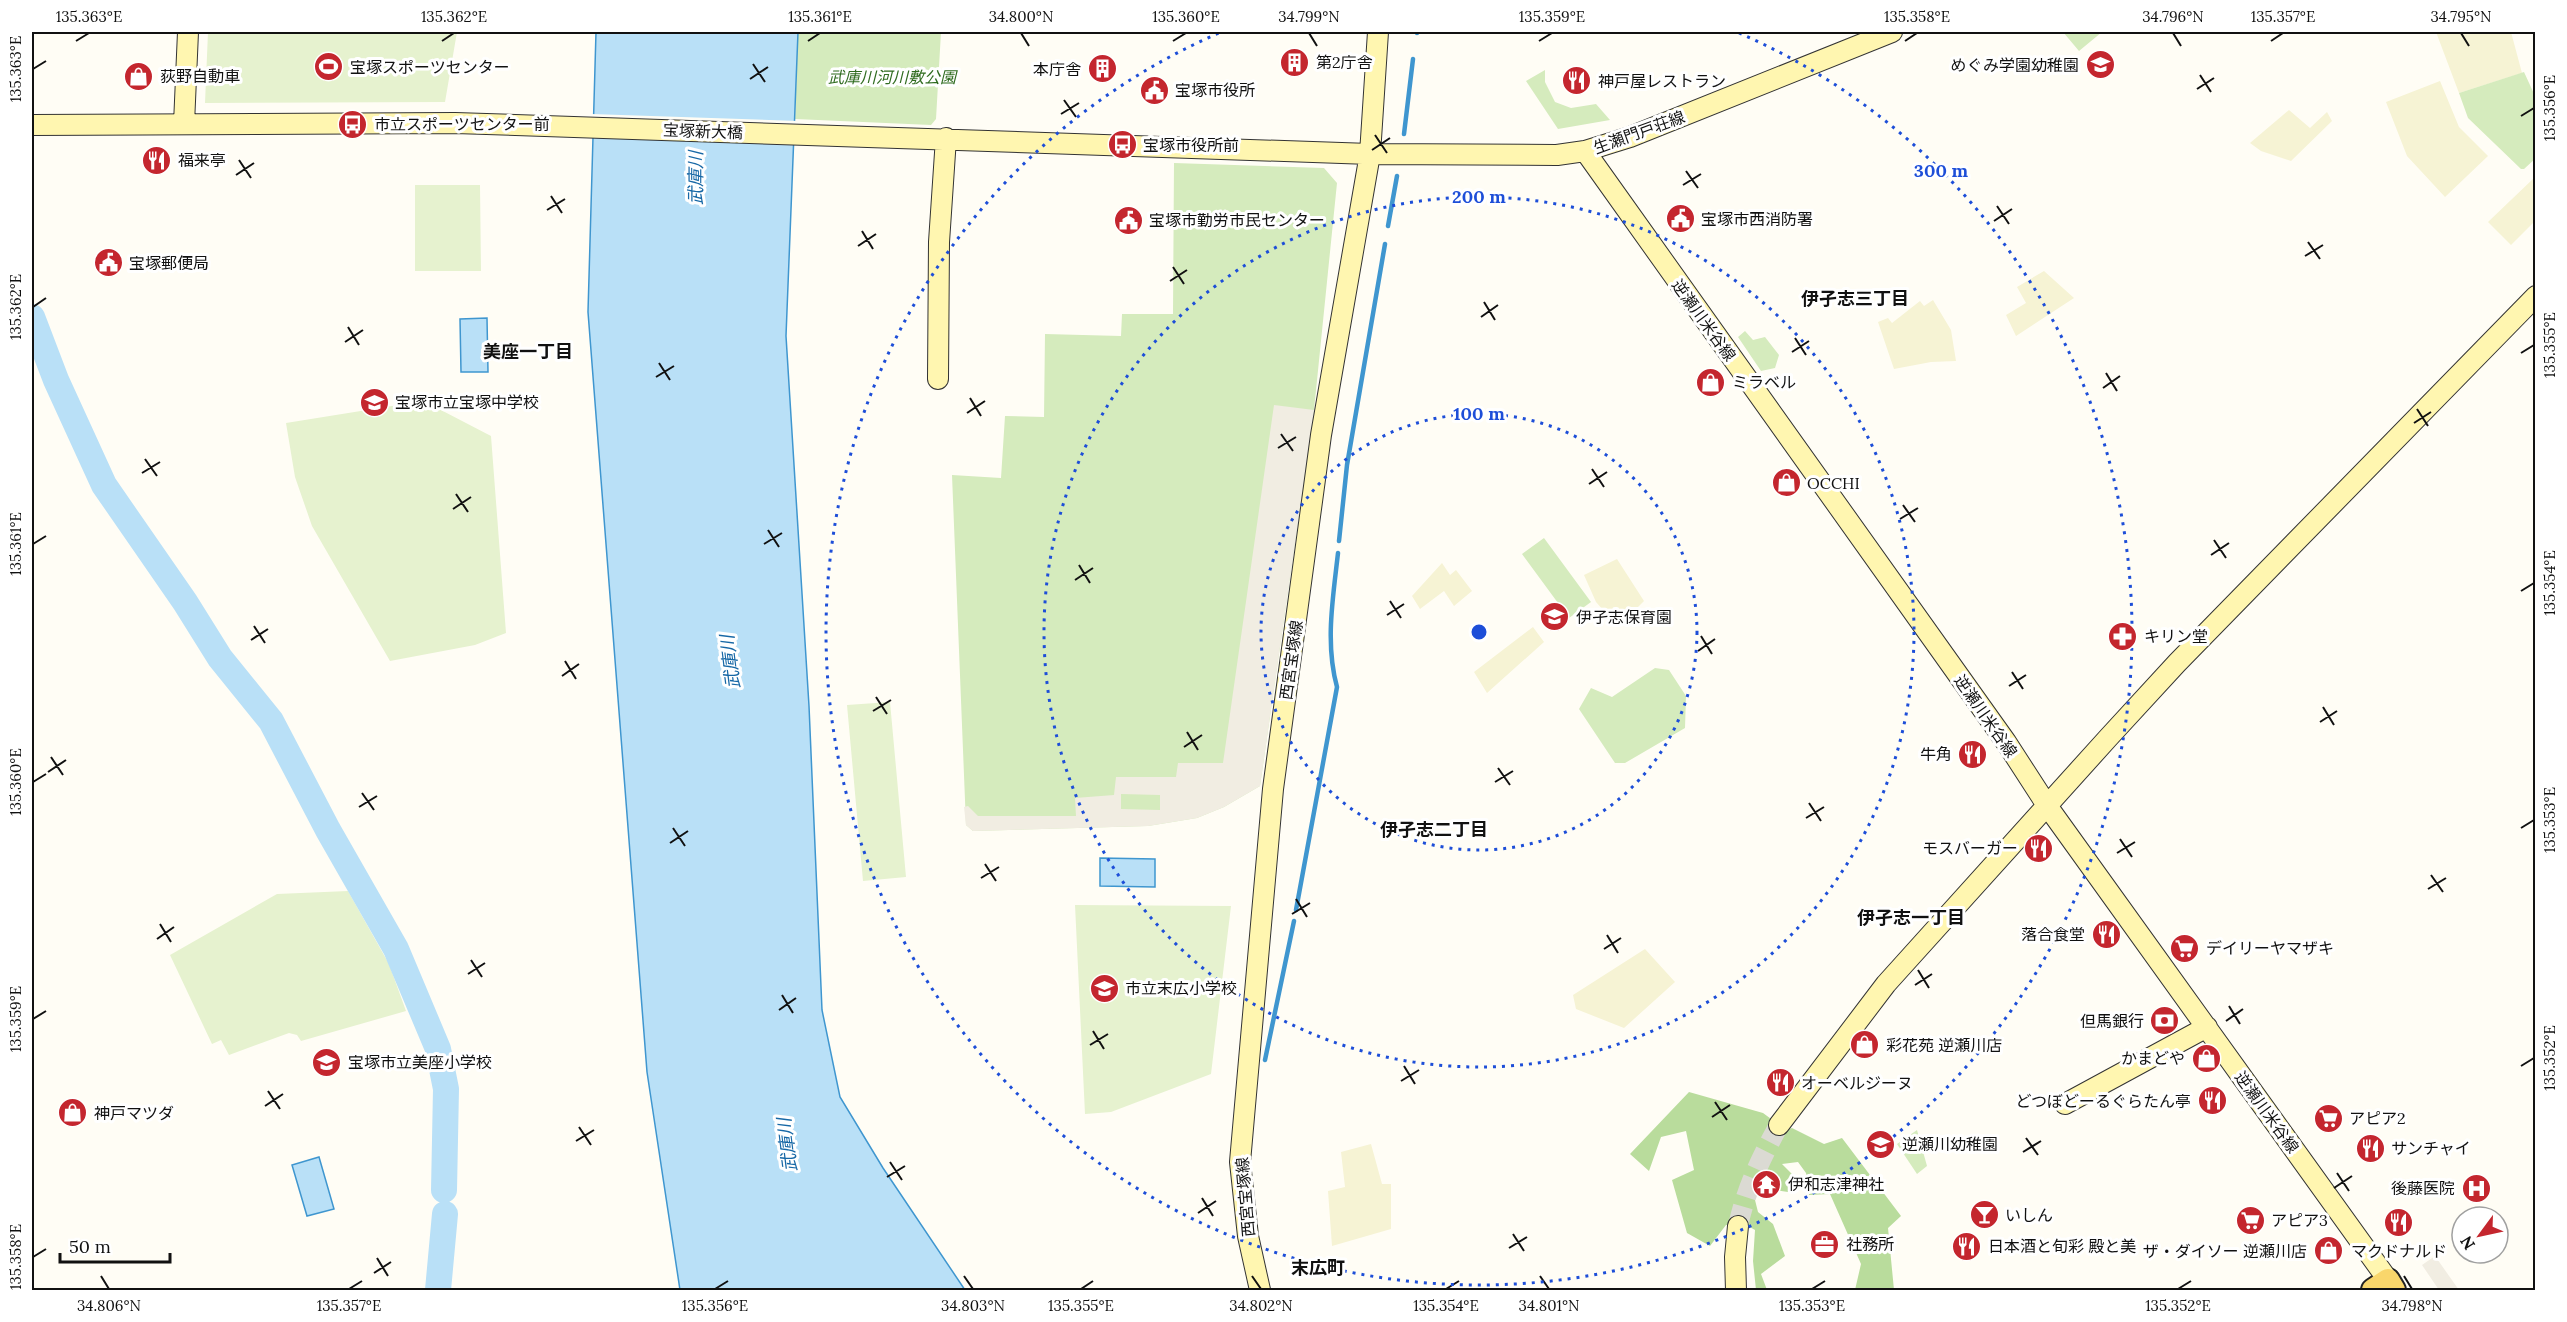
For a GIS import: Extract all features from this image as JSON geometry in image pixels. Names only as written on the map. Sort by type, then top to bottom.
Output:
[{"type":"street","points":[[184,124],[188,32]]},
{"type":"street","name":"西宮宝塚線","points":[[1260,1290],[1248,1236],[1240,1162],[1273,789],[1321,435],[1370,154],[1378,32]]},
{"type":"street","name":"生瀬門戸荘線","points":[[1370,154],[1557,154],[1585,151],[1630,137],[1892,32]]},
{"type":"street","name":"宝塚新大橋","points":[[32,125],[473,123],[1370,154]]},
{"type":"street","points":[[938,379],[940,138]]},
{"type":"street","name":"逆瀬川米谷線","points":[[1585,151],[2006,742],[2048,807],[2207,1027],[2385,1287]]},
{"type":"street","points":[[1779,1125],[1886,984],[2177,663],[2535,296]]},
{"type":"street","points":[[2065,1104],[2207,1027]]},
{"type":"street","points":[[1736,1290],[1735,1257],[1738,1226]]},
{"type":"shaded area","points":[[2436,32],[2511,32],[2522,73],[2459,93]]},
{"type":"shaded area","points":[[2440,81],[2459,127],[2488,156],[2445,197],[2407,156],[2386,102]]},
{"type":"shaded area","points":[[2289,110],[2310,128],[2327,112],[2332,121],[2291,161],[2261,151],[2250,143]]},
{"type":"shaded area","points":[[2535,177],[2535,221],[2511,245],[2488,222]]},
{"type":"shaded area","points":[[2044,271],[2074,298],[2016,336],[2006,315],[2026,303],[2017,287]]},
{"type":"shaded area","points":[[1933,300],[1951,330],[1956,361],[1931,362],[1894,369],[1878,322],[1888,318],[1892,323],[1920,301],[1924,306]]},
{"type":"shaded area","points":[[1274,405],[1314,410],[1260,786],[1224,807],[1197,818],[1148,826],[973,831],[966,825],[964,807],[968,806],[978,816],[1076,816],[1075,798],[1114,795],[1116,777],[1176,777],[1178,763],[1223,763]],"holes":[[[1121,794],[1160,795],[1160,810],[1121,809]]]},
{"type":"shaded area","points":[[1617,559],[1644,601],[1618,627],[1596,602],[1584,575]]},
{"type":"shaded area","points":[[1442,563],[1450,575],[1456,570],[1472,591],[1454,606],[1444,591],[1420,609],[1412,596]]},
{"type":"shaded area","points":[[1533,627],[1544,642],[1487,693],[1474,672]]},
{"type":"shaded area","points":[[1645,949],[1675,982],[1624,1028],[1576,1009],[1573,995]]},
{"type":"shaded area","points":[[1371,1144],[1382,1184],[1391,1184],[1391,1229],[1332,1246],[1328,1191],[1345,1187],[1341,1152]]},
{"type":"shaded area","points":[[2435,1256],[2459,1290],[2439,1290],[2422,1265]]},
{"type":"green space","name":"宝塚スポーツセンター","points":[[208,32],[457,32],[445,102],[205,103]]},
{"type":"green space","name":"武庫川河川敷公園","points":[[798,32],[941,32],[936,119],[931,125],[795,119]]},
{"type":"green space","points":[[2063,32],[2102,32],[2079,51]]},
{"type":"green space","points":[[1545,70],[1545,82],[1555,102],[1571,108],[1596,104],[1610,120],[1558,129],[1526,81]]},
{"type":"green space","points":[[2524,72],[2535,96],[2536,158],[2521,169],[2468,118],[2459,93]]},
{"type":"green space","points":[[1174,163],[1324,168],[1337,183],[1314,410],[1260,786],[1224,807],[1197,818],[1148,826],[973,831],[966,825],[952,475],[1001,478],[1005,416],[1044,417],[1045,334],[1121,336],[1122,314],[1173,314]]},
{"type":"green space","points":[[415,185],[480,185],[481,271],[415,271]]},
{"type":"green space","points":[[1745,331],[1753,340],[1765,337],[1779,355],[1775,368],[1761,371],[1738,337]]},
{"type":"green space","points":[[398,405],[439,409],[491,436],[506,633],[475,645],[390,661],[312,526],[295,477],[286,423]]},
{"type":"green space","points":[[1544,538],[1591,602],[1569,618],[1522,554]]},
{"type":"green space","points":[[1655,668],[1669,670],[1686,696],[1685,728],[1625,763],[1615,763],[1579,709],[1591,688],[1612,697]]},
{"type":"green space","points":[[890,702],[906,877],[863,881],[847,705]]},
{"type":"green space","points":[[348,891],[389,964],[406,1011],[301,1041],[297,1035],[289,1033],[229,1055],[221,1040],[212,1044],[170,955],[277,894]]},
{"type":"green space","points":[[1075,905],[1231,906],[1211,1074],[1111,1112],[1085,1114]]},
{"type":"green space","name":"伊和志津神社","points":[[1689,1092],[1763,1113],[1786,1130],[1792,1128],[1824,1144],[1842,1138],[1901,1216],[1888,1228],[1894,1290],[1855,1290],[1861,1264],[1830,1194],[1809,1195],[1806,1173],[1798,1162],[1782,1164],[1795,1177],[1788,1192],[1762,1188],[1753,1192],[1758,1212],[1773,1224],[1785,1256],[1761,1274],[1767,1290],[1756,1290],[1753,1261],[1755,1230],[1748,1226],[1726,1225],[1710,1246],[1687,1233],[1672,1180],[1694,1170],[1686,1131],[1661,1137],[1649,1171],[1630,1154]]},
{"type":"green space","points":[[1917,1130],[1927,1166],[1917,1174],[1897,1144]]},
{"type":"water","name":"武庫川","points":[[596,32],[798,32],[786,336],[809,706],[822,1010],[840,1097],[883,1168],[965,1290],[680,1290],[647,1072],[588,312]]},
{"type":"water","points":[[487,318],[488,372],[461,372],[460,319]]},
{"type":"water","points":[[1100,858],[1155,859],[1155,887],[1100,886]]},
{"type":"water","points":[[319,1157],[334,1209],[307,1216],[292,1165]]},
{"type":"pier","points":[[591,114],[798,121],[797,143],[590,136]]},
{"type":"waterway","points":[[1404,134],[1413,59]]},
{"type":"waterway","points":[[1388,226],[1397,176]]},
{"type":"waterway","points":[[1339,541],[1347,465],[1385,244]]},
{"type":"waterway","points":[[32,317],[56,380],[104,485],[185,602],[220,658],[271,721],[328,830],[396,949],[438,1049],[446,1089],[444,1190]]},
{"type":"waterway","points":[[1296,910],[1337,687],[1331,654],[1331,637],[1338,553]]},
{"type":"waterway","points":[[1265,1060],[1294,921]]},
{"type":"waterway","points":[[438,1290],[445,1214]]},
{"type":"tunnel","points":[[1738,1226],[1755,1174],[1779,1125]]},
{"type":"place","name":"第2庁舎","points":[[1295,62]]},
{"type":"place","name":"めぐみ学園幼稚園","points":[[2100,65]]},
{"type":"place","name":"宝塚スポーツセンター","points":[[329,67]]},
{"type":"place","name":"本庁舎","points":[[1102,69]]},
{"type":"place","name":"荻野自動車","points":[[139,76]]},
{"type":"place","name":"神戸屋レストラン","points":[[1577,81]]},
{"type":"place","name":"宝塚市役所","points":[[1154,90]]},
{"type":"place","name":"市立スポーツセンター前","points":[[353,124]]},
{"type":"place","name":"宝塚市役所前","points":[[1122,145]]},
{"type":"place","name":"福来亭","points":[[157,160]]},
{"type":"place","name":"宝塚市西消防署","points":[[1680,219]]},
{"type":"place","name":"宝塚市勤労市民センター","points":[[1128,220]]},
{"type":"place","name":"宝塚郵便局","points":[[108,263]]},
{"type":"place","name":"ミラベル","points":[[1711,382]]},
{"type":"place","name":"宝塚市立宝塚中学校","points":[[374,402]]},
{"type":"place","name":"OCCHI","points":[[1786,483]]},
{"type":"place","name":"伊孑志保育園","points":[[1555,617]]},
{"type":"place","name":"キリン堂","points":[[2123,636]]},
{"type":"place","name":"牛角","points":[[1973,754]]},
{"type":"place","name":"モスバーガー","points":[[2039,848]]},
{"type":"place","name":"落合食堂","points":[[2106,934]]},
{"type":"place","name":"デイリーヤマザキ","points":[[2185,948]]},
{"type":"place","name":"市立末広小学校","points":[[1104,988]]},
{"type":"place","name":"但馬銀行","points":[[2165,1021]]},
{"type":"place","name":"彩花苑 逆瀬川店","points":[[1865,1045]]},
{"type":"place","name":"かまどや","points":[[2206,1058]]},
{"type":"place","name":"宝塚市立美座小学校","points":[[327,1062]]},
{"type":"place","name":"オーベルジーヌ","points":[[1780,1083]]},
{"type":"place","name":"どつぼどーるぐらたん亭","points":[[2212,1101]]},
{"type":"place","name":"神戸マツダ","points":[[73,1113]]},
{"type":"place","name":"アピア2","points":[[2328,1118]]},
{"type":"place","name":"逆瀬川幼稚園","points":[[1881,1144]]},
{"type":"place","name":"サンチャイ","points":[[2370,1148]]},
{"type":"place","name":"伊和志津神社","points":[[1767,1184]]},
{"type":"place","name":"後藤医院","points":[[2476,1188]]},
{"type":"place","name":"いしん","points":[[1984,1215]]},
{"type":"place","name":"アピア3","points":[[2250,1220]]},
{"type":"place","name":"マクドナルド","points":[[2399,1223]]},
{"type":"place","name":"社務所","points":[[1825,1244]]},
{"type":"place","name":"日本酒と旬彩 殿と美","points":[[1967,1246]]},
{"type":"place","name":"ザ・ダイソー 逆瀬川店","points":[[2328,1251]]},
{"type":"district","name":"伊孑志三丁目","points":[[1855,298]]},
{"type":"district","name":"美座一丁目","points":[[528,351]]},
{"type":"district","name":"伊孑志二丁目","points":[[1434,829]]},
{"type":"district","name":"伊孑志一丁目","points":[[1911,917]]},
{"type":"district","name":"末広町","points":[[1318,1267]]}]
